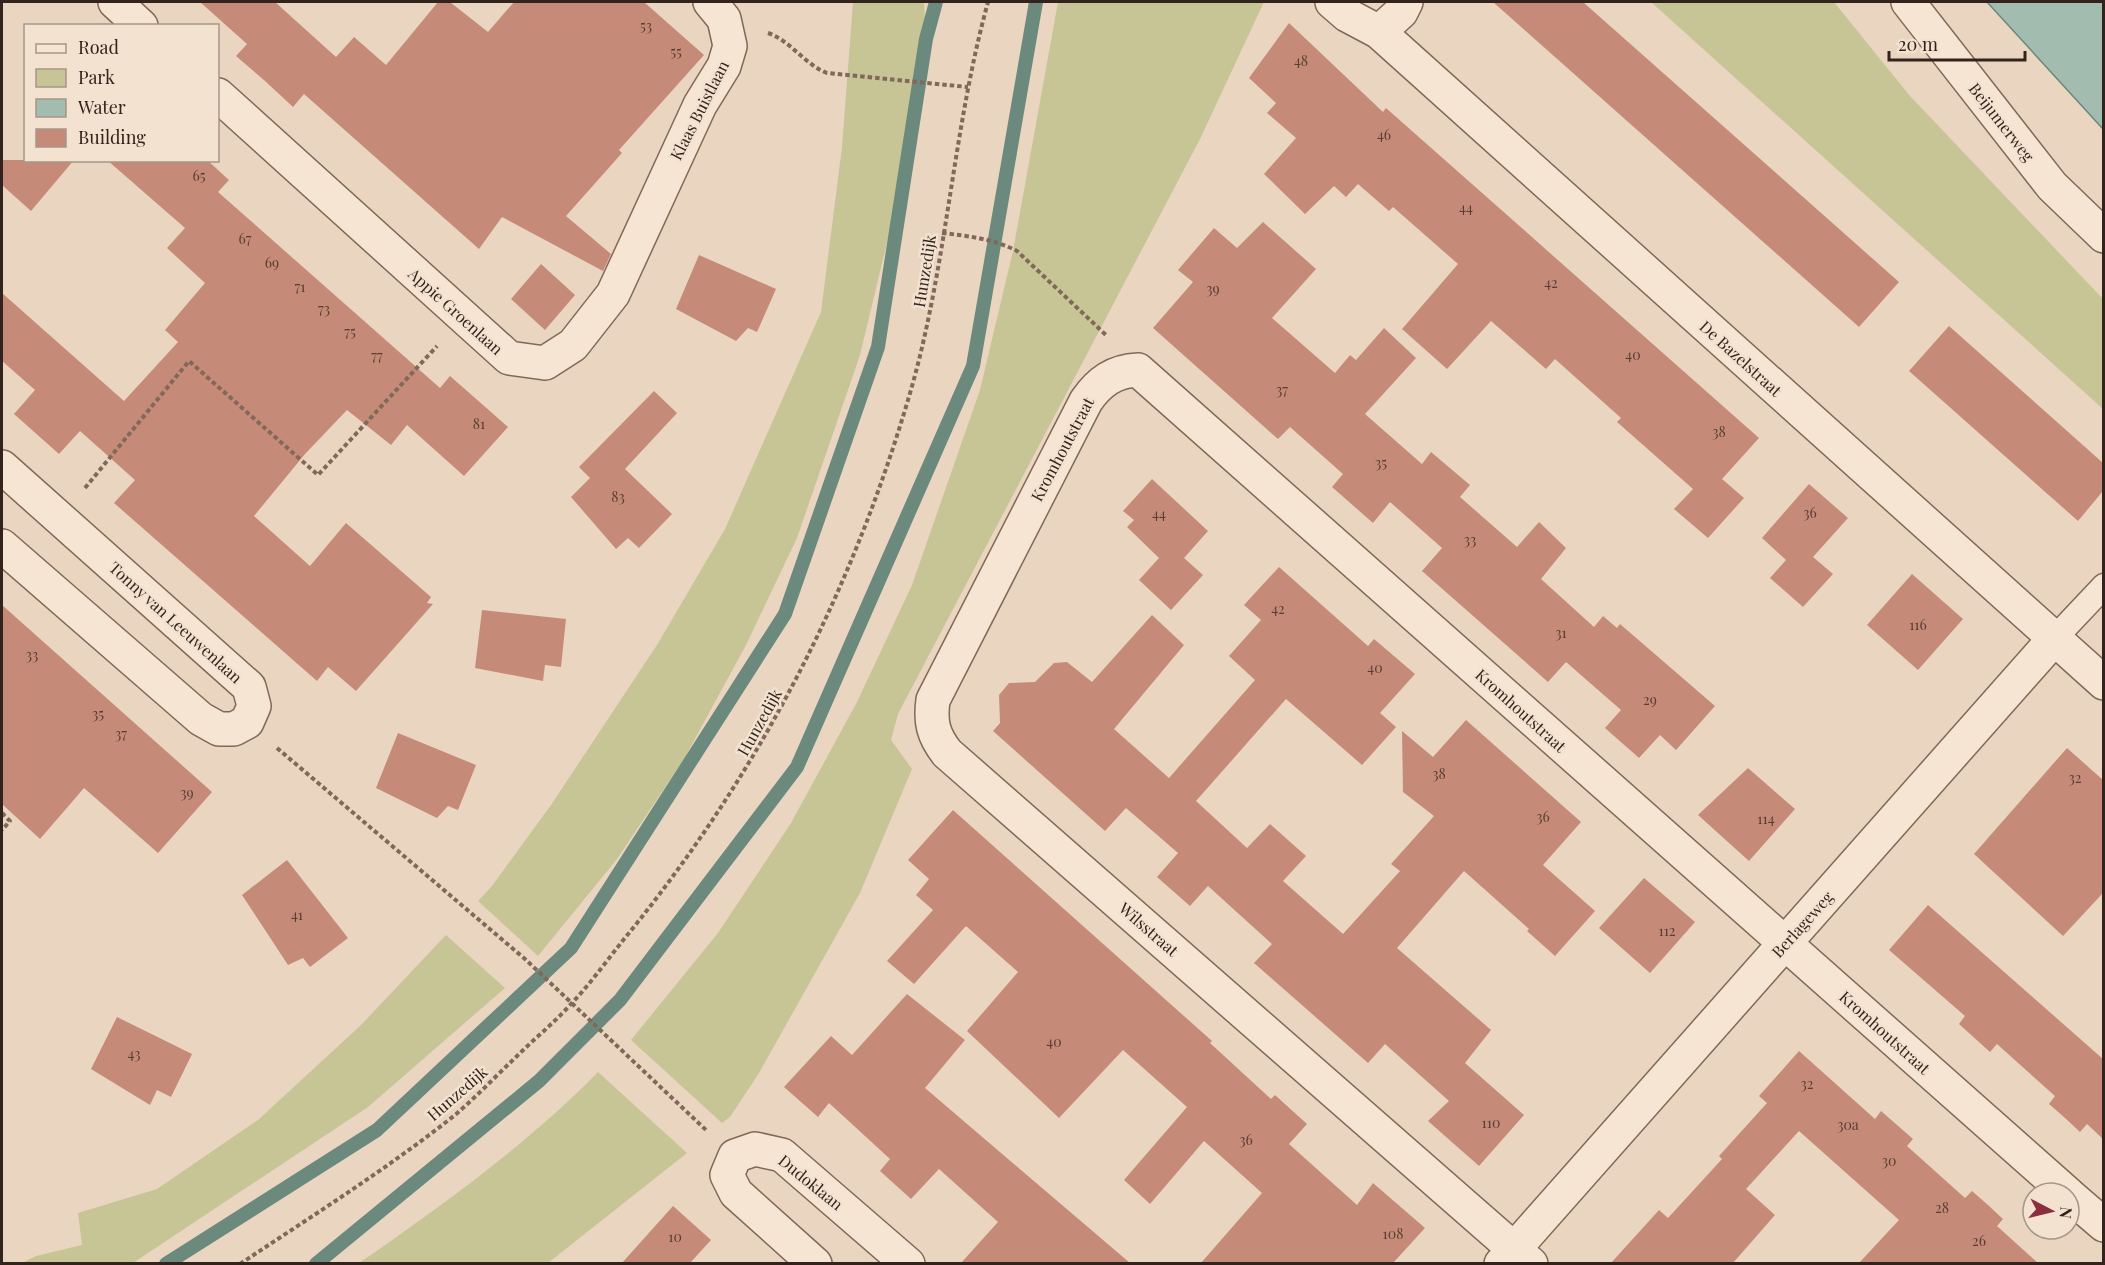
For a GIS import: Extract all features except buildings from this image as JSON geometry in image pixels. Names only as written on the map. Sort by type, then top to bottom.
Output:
[{"type":"street","points":[[115,2],[139,24]]},
{"type":"street","name":"De Bazelstraat","points":[[1332,2],[1347,15],[1379,32],[2103,683]]},
{"type":"street","points":[[1379,32],[1401,12],[1406,2]]},
{"type":"street","name":"Beijumerweg","points":[[1908,2],[2052,186],[2103,236]]},
{"type":"street","name":"Klaas Buistlaan","points":[[662,187],[700,105],[724,66],[730,46],[717,10]]},
{"type":"street","name":"Appie Groenlaan","points":[[219,96],[509,358],[545,363],[573,345],[613,294],[662,187]]},
{"type":"street","name":"Kromhoutstraat","points":[[1016,537],[1093,390],[1113,375],[1137,370],[2053,1181]]},
{"type":"street","name":"Tonny van Leeuwenlaan","points":[[2,467],[249,687],[254,706],[247,722]]},
{"type":"street","name":"Wilsstraat","points":[[1016,537],[933,700],[931,719],[935,738],[946,753],[1516,1258]]},
{"type":"street","points":[[2,546],[201,719],[219,729],[234,729],[247,722]]},
{"type":"street","name":"Berlageweg","points":[[1516,1258],[1785,943],[2054,639]]},
{"type":"street","name":"Dudoklaan","points":[[735,1156],[755,1149],[782,1155],[908,1263]]},
{"type":"street","points":[[735,1156],[727,1175],[736,1193],[815,1263]]},
{"type":"street","name":"Kromhoutstraat","points":[[2081,1206],[2103,1225]]},
{"type":"lane","name":"Berlageweg","points":[[2054,639],[2103,586]]},
{"type":"path","name":"Hunzedijk","points":[[240,1263],[330,1204],[456,1114],[572,1004],[653,903],[734,789],[781,709],[815,641],[879,486],[908,399],[928,322],[968,87],[988,2]]},
{"type":"path","points":[[717,10],[777,36],[813,68],[827,73],[968,87]]},
{"type":"path","points":[[942,233],[973,236],[1003,244],[1017,251],[1101,330],[1137,370]]},
{"type":"path","points":[[59,518],[189,361],[318,475],[463,318]]},
{"type":"path","points":[[247,722],[525,959],[735,1156]]},
{"type":"path","points":[[2,813],[10,821],[2,830]]},
{"type":"green space","points":[[853,2],[924,2],[926,39],[891,226],[860,355],[797,538],[746,645],[684,759],[617,859],[538,956],[478,901],[492,886],[551,805],[657,645],[725,529],[821,312],[842,147]]},
{"type":"green space","points":[[1058,2],[1264,2],[1200,139],[898,714],[891,740],[912,769],[860,893],[759,1073],[730,1117],[722,1123],[631,1040],[718,933],[791,823],[857,702],[912,585],[980,390],[1013,251]]},
{"type":"green space","points":[[1651,2],[1834,2],[1910,96],[2103,299],[2103,409]]},
{"type":"green space","points":[[446,935],[505,988],[368,1107],[133,1263],[22,1263],[36,1256],[82,1245],[78,1213],[157,1189],[258,1120],[361,1025]]},
{"type":"green space","points":[[598,1072],[687,1153],[548,1263],[359,1263],[483,1173],[543,1124]]},
{"type":"water","points":[[1987,2],[2103,2],[2103,129]]},
{"type":"waterway","points":[[166,1264],[377,1130],[571,948],[785,614],[878,347],[926,39],[936,2]]},
{"type":"waterway","points":[[316,1264],[539,1081],[620,1000],[797,767],[973,366],[1036,2]]}]
